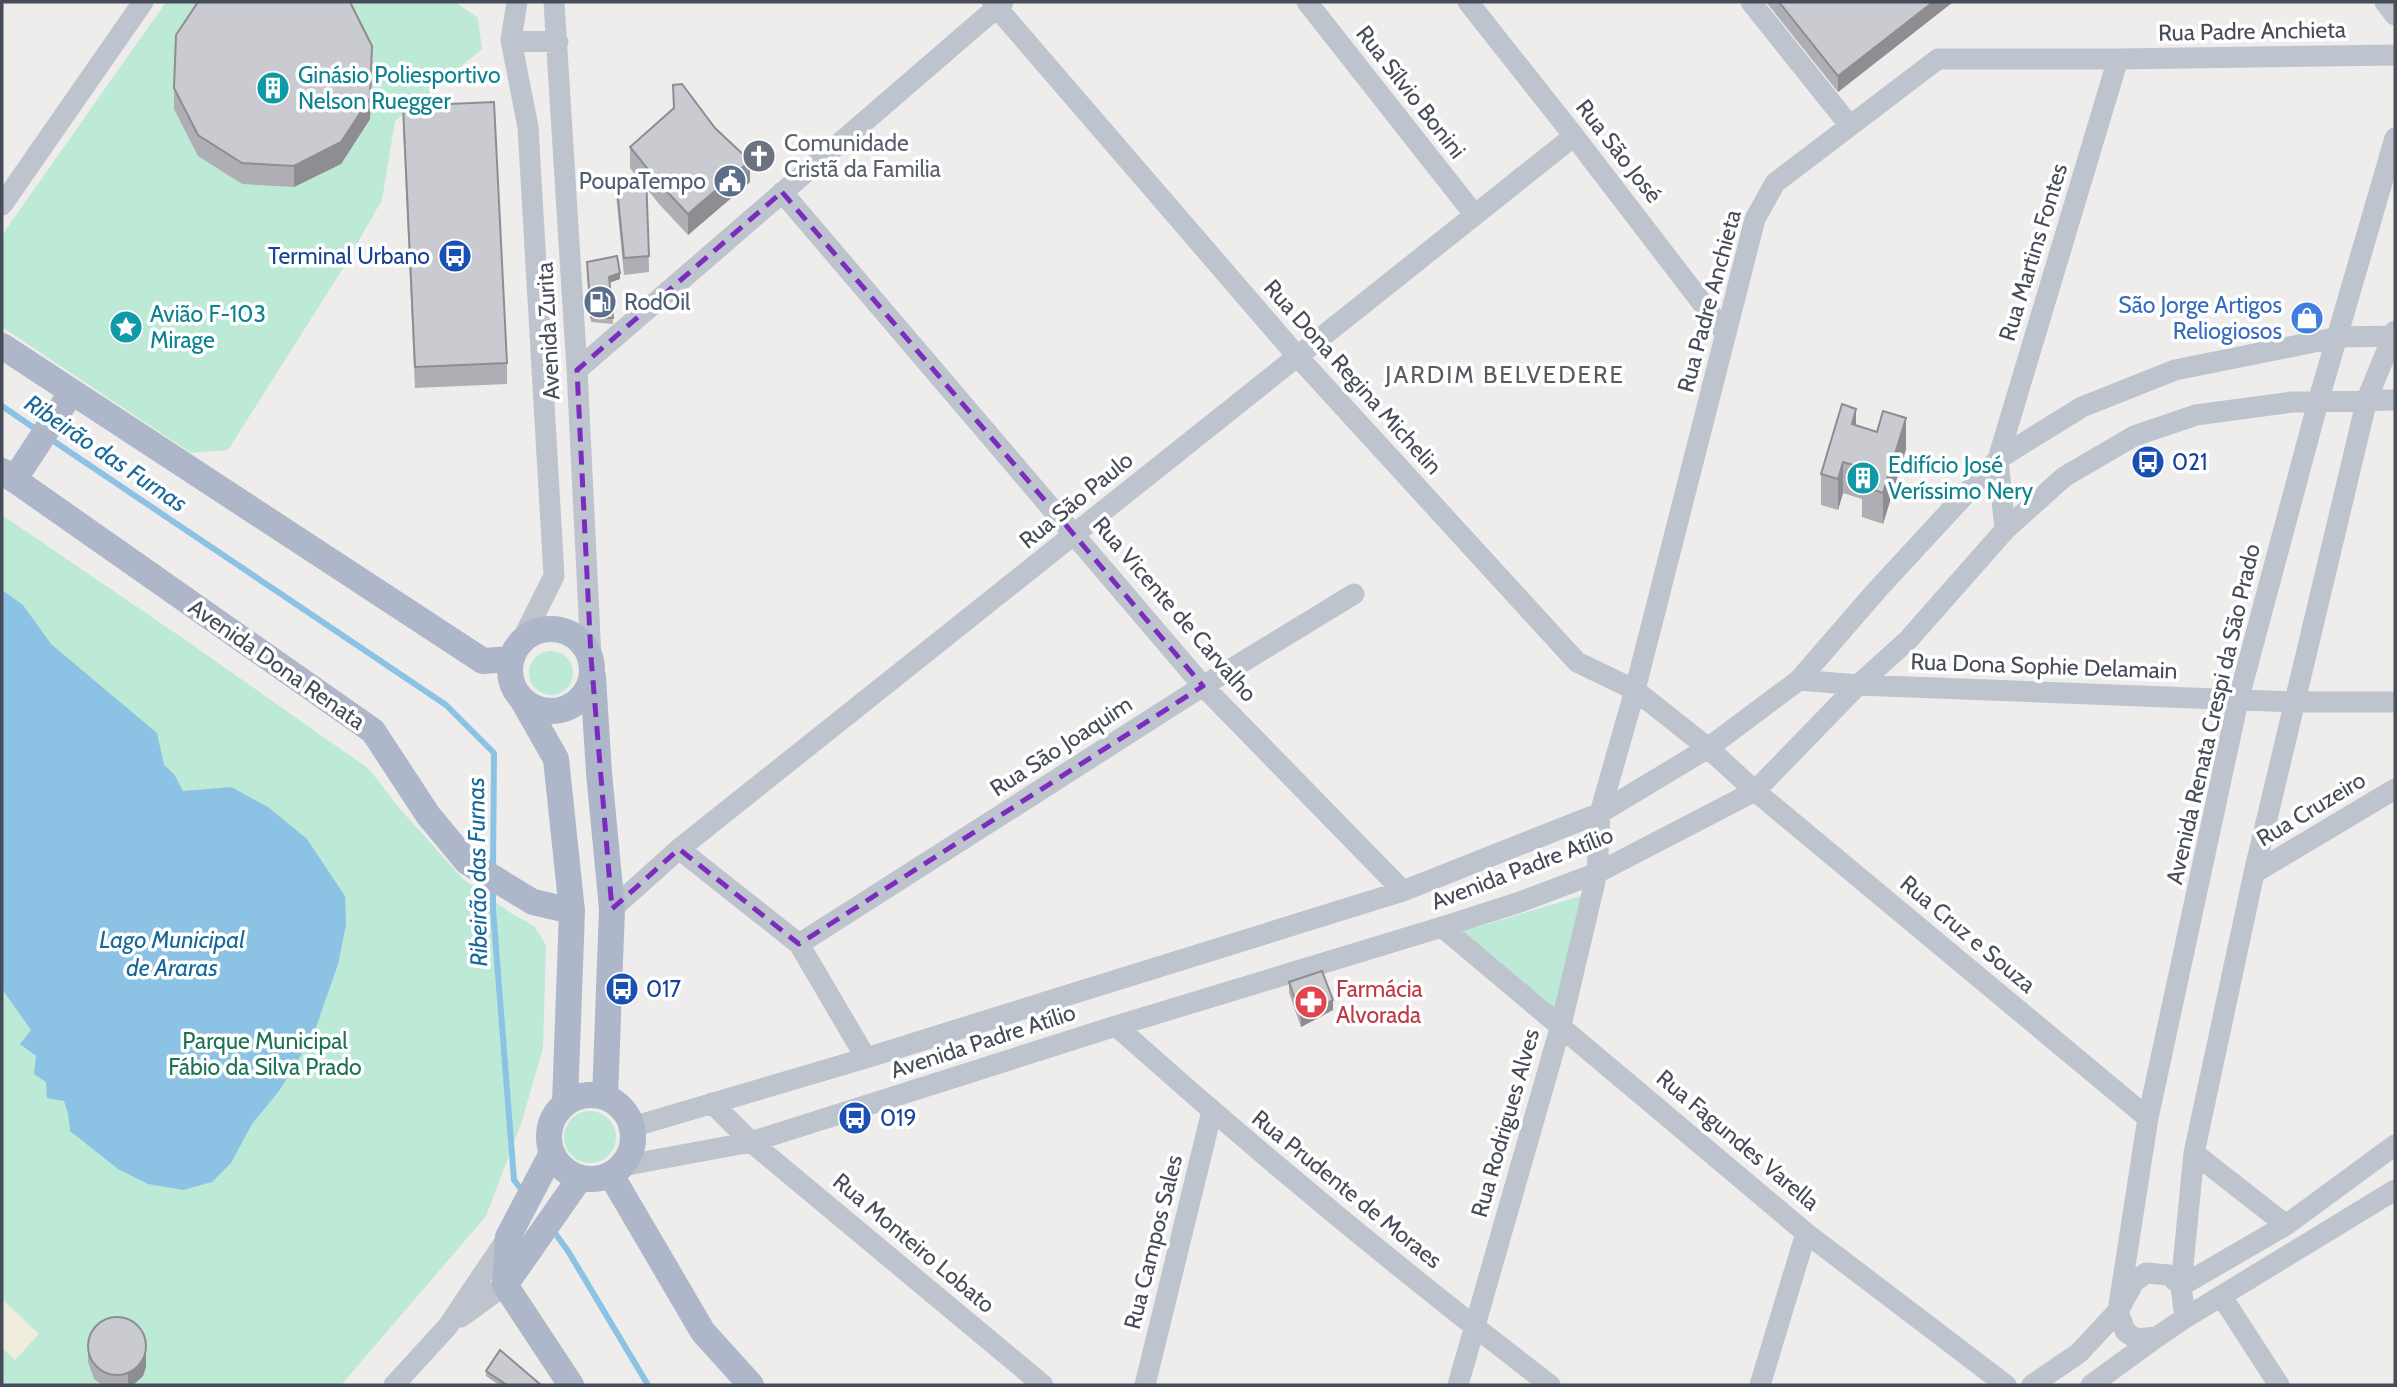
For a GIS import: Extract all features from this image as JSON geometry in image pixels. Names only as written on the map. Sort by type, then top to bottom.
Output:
[{"type":"main road","points":[[2,346],[64,402],[483,661],[516,650]]},
{"type":"main road","points":[[8,476],[32,453],[64,402]]},
{"type":"main road","name":"Avenida Dona Renata","points":[[8,476],[373,731],[428,816],[467,862],[533,902],[572,911]]},
{"type":"main road","points":[[565,1103],[572,911],[556,759],[511,680],[510,669],[516,650],[532,633],[546,629],[560,629],[584,644],[592,667],[598,773],[612,909],[605,1097]]},
{"type":"main road","points":[[522,699],[532,707],[544,711],[570,708],[581,700],[588,690],[592,667]]},
{"type":"main road","points":[[578,1097],[605,1097],[627,1114],[634,1141],[630,1155],[617,1170],[601,1179],[580,1178],[568,1173],[558,1164],[548,1140],[550,1126],[565,1103],[578,1097]]},
{"type":"main road","points":[[552,1153],[508,1237],[506,1285],[571,1385]]},
{"type":"main road","points":[[617,1170],[703,1332],[751,1385]]},
{"type":"main road","points":[[506,1285],[580,1178]]},
{"type":"street","points":[[2,205],[143,2]]},
{"type":"street","name":"Avenida Zurita","points":[[516,650],[554,576],[528,127],[511,40],[517,2]]},
{"type":"street","name":"Avenida Zurita","points":[[555,2],[592,667]]},
{"type":"street","name":"Rua Sílvio Bonini","points":[[1307,2],[1474,214]]},
{"type":"street","name":"Rua São José","points":[[1468,2],[1726,334]]},
{"type":"street","points":[[1751,2],[1850,126]]},
{"type":"street","points":[[2385,2],[2395,15]]},
{"type":"street","points":[[577,370],[997,4]]},
{"type":"street","name":"Rua Dona Regina Michelin","points":[[997,4],[1298,357],[1560,646],[1591,671],[1635,691],[1708,748]]},
{"type":"street","points":[[511,40],[558,42]]},
{"type":"street","name":"Rua Padre Anchieta","points":[[1597,873],[1600,813],[1635,691],[1755,219],[1775,183],[1938,59],[2395,55]]},
{"type":"street","name":"Rua Martins Fontes","points":[[1998,459],[2119,59]]},
{"type":"street","name":"Rua São Paulo","points":[[612,909],[678,849],[1574,136]]},
{"type":"street","name":"Avenida Renata Crespi da São Prado","points":[[2118,1311],[2148,1118],[2238,701],[2318,402],[2395,138]]},
{"type":"street","name":"Rua Vicente de Carvalho","points":[[782,192],[1203,686],[1402,891]]},
{"type":"street","points":[[2185,1318],[2181,1286],[2194,1153],[2254,873],[2367,399],[2395,334]]},
{"type":"street","name":"Avenida Padre Atílio","points":[[632,1127],[866,1058],[1402,891],[1600,813],[1708,748],[1799,680],[1877,590],[1998,459],[2082,407],[2175,370],[2339,337],[2395,334]]},
{"type":"street","name":"Avenida Padre Atílio","points":[[617,1170],[751,1142],[1116,1026],[1442,927],[1597,873],[1755,791],[1858,685],[1908,640],[2005,530],[2064,477],[2134,436],[2196,415],[2292,402],[2395,400]]},
{"type":"street","points":[[1998,459],[2005,530]]},
{"type":"street","name":"Rua São Joaquim","points":[[799,944],[1203,686],[1354,594]]},
{"type":"street","name":"Rua Dona Sophie Delamain","points":[[1799,680],[1858,685],[2238,701],[2395,702]]},
{"type":"street","name":"Rua Cruz e Souza","points":[[1708,748],[1755,791],[2148,1118]]},
{"type":"street","name":"Rua Cruzeiro","points":[[2254,873],[2395,789]]},
{"type":"street","points":[[678,849],[799,944],[866,1058]]},
{"type":"street","name":"Rua Rodrigues Alves","points":[[1458,1385],[1561,1026],[1597,873]]},
{"type":"street","name":"Rua Fagundes Varella","points":[[1442,927],[1806,1233],[2006,1385]]},
{"type":"street","name":"Rua Prudente de Moraes","points":[[1116,1026],[1212,1111],[1473,1326],[1550,1385]]},
{"type":"street","name":"Rua Monteiro Lobato","points":[[712,1103],[751,1142],[1043,1385]]},
{"type":"street","name":"Rua Campos Sales","points":[[1145,1385],[1212,1111]]},
{"type":"street","points":[[2181,1286],[2286,1225],[2395,1145]]},
{"type":"street","points":[[2194,1153],[2286,1225]]},
{"type":"street","points":[[2091,1385],[2185,1318],[2395,1190]]},
{"type":"street","points":[[1760,1385],[1806,1233]]},
{"type":"street","points":[[394,1385],[448,1326],[508,1237]]},
{"type":"street","points":[[2032,1385],[2079,1353],[2118,1311],[2134,1282],[2146,1273],[2169,1275],[2181,1286]]},
{"type":"street","points":[[448,1326],[506,1285]]},
{"type":"street","points":[[2222,1297],[2280,1385]]},
{"type":"street","points":[[2118,1311],[2125,1331],[2136,1339],[2157,1337]]},
{"type":"highlighted area","points":[[782,192],[1203,686],[799,944],[679,849],[612,909],[591,657],[577,370]]},
{"type":"green space","points":[[166,2],[455,2],[478,18],[482,49],[395,121],[382,200],[342,270],[228,450],[191,453],[2,327],[2,235]]},
{"type":"green space","name":"Parque Municipal Fábio da Silva Prado","points":[[2,515],[369,769],[400,809],[463,879],[534,926],[546,945],[543,1048],[522,1121],[486,1216],[341,1385],[2,1385]]},
{"type":"green space","points":[[551,651],[567,657],[573,673],[567,689],[551,695],[535,689],[529,673],[535,657]]},
{"type":"green space","points":[[1581,896],[1554,1011],[1461,932]]},
{"type":"green space","points":[[590,1111],[609,1118],[616,1137],[609,1156],[590,1163],[571,1156],[564,1137],[571,1118]]},
{"type":"sand","points":[[2,1299],[39,1334],[15,1360],[2,1348]]},
{"type":"water","name":"Lago Municipal de Araras","points":[[2,590],[23,605],[51,644],[157,733],[164,765],[174,774],[183,791],[231,787],[268,807],[307,839],[345,896],[346,925],[338,964],[313,1036],[279,1091],[252,1124],[231,1163],[212,1182],[183,1190],[148,1184],[118,1169],[70,1131],[64,1101],[47,1098],[46,1082],[34,1074],[36,1056],[20,1044],[31,1030],[2,989]]},
{"type":"building","name":"Ginásio Poliesportivo Nelson Ruegger","points":[[198,2],[350,2],[372,46],[370,98],[341,142],[294,166],[242,163],[198,135],[174,88],[176,35]]},
{"type":"building","points":[[1779,2],[1933,2],[1838,76]]},
{"type":"building","points":[[682,84],[715,128],[750,161],[688,214],[630,147],[674,108],[673,85]]},
{"type":"building","name":"Terminal Urbano","points":[[494,102],[507,363],[415,367],[403,106]]},
{"type":"building","points":[[646,175],[649,256],[624,258],[616,178]]},
{"type":"building","name":"RodOil","points":[[617,256],[620,273],[609,277],[613,318],[591,317],[587,262]]},
{"type":"building","points":[[1842,404],[1856,409],[1852,424],[1877,432],[1883,411],[1906,418],[1883,493],[1862,486],[1867,469],[1843,462],[1838,479],[1821,474]]},
{"type":"building","name":"Farmácia Alvorada","points":[[1322,971],[1333,1000],[1301,1017],[1289,982]]},
{"type":"building","points":[[117,1317],[133,1322],[141,1330],[146,1346],[141,1362],[133,1370],[117,1375],[101,1370],[93,1362],[88,1346],[93,1330],[101,1322]]},
{"type":"building","points":[[500,1350],[541,1385],[507,1385],[486,1371]]},
{"type":"waterway","name":"Ribeirão das Furnas","points":[[2,406],[40,432]]},
{"type":"waterway","name":"Ribeirão das Furnas","points":[[49,438],[446,705],[494,753],[493,871]]},
{"type":"waterway","name":"Ribeirão das Furnas","points":[[493,886],[514,1180],[524,1193]]},
{"type":"waterway","name":"Ribeirão das Furnas","points":[[552,1229],[648,1385]]},
{"type":"place","name":"Ginásio Poliesportivo Nelson Ruegger","points":[[273,88]]},
{"type":"place","name":"Comunidade Cristã da Familia","points":[[759,156]]},
{"type":"place","name":"PoupaTempo","points":[[730,181]]},
{"type":"place","name":"Terminal Urbano","points":[[455,256]]},
{"type":"place","name":"RodOil","points":[[600,302]]},
{"type":"place","name":"São Jorge Artigos Reliogiosos","points":[[2307,318]]},
{"type":"place","name":"Avião F-103 Mirage","points":[[126,327]]},
{"type":"place","name":"021","points":[[2148,462]]},
{"type":"place","name":"Edifício José Veríssimo Nery","points":[[1863,478]]},
{"type":"place","name":"017","points":[[622,989]]},
{"type":"place","name":"Farmácia Alvorada","points":[[1311,1002]]},
{"type":"place","name":"019","points":[[855,1118]]},
{"type":"district","name":"JARDIM BELVEDERE","points":[[1505,374]]}]
